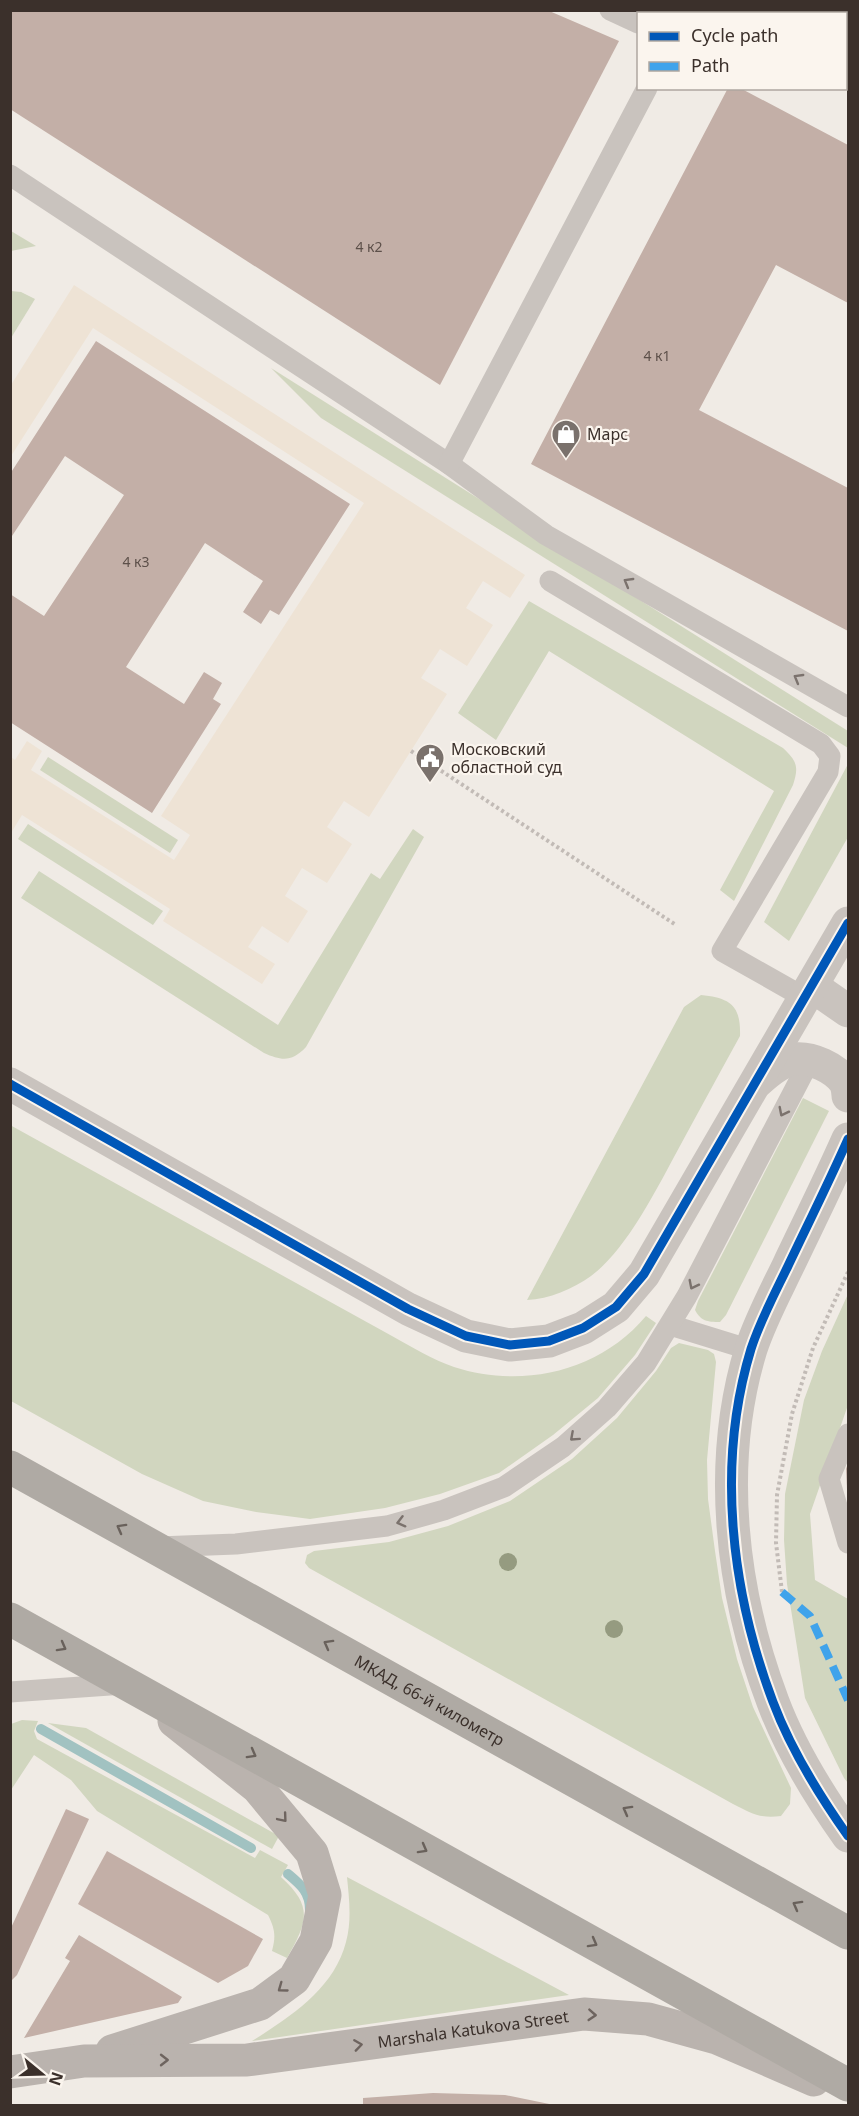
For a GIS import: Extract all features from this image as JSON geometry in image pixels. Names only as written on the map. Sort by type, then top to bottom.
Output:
[{"type":"highway","name":"МКАД, 66-й километр","points":[[10,1467],[849,1933]]},
{"type":"highway","points":[[10,1619],[849,2085]]},
{"type":"main road","name":"Marshala Katukova Street","points":[[84,2061],[260,2004],[294,1979],[316,1941],[325,1895],[312,1853],[257,1787],[128,1684]]},
{"type":"main road","name":"Marshala Katukova Street","points":[[10,2072],[84,2061],[247,2060],[584,2014],[648,2019],[717,2038],[849,2095]]},
{"type":"street","points":[[10,1084],[408,1309],[466,1336],[510,1345],[549,1341],[583,1328],[616,1306],[644,1274],[849,923]]},
{"type":"street","points":[[808,992],[849,1011]]},
{"type":"street","points":[[755,1083],[772,1068],[794,1059],[810,1060],[831,1069],[846,1084],[849,1096]]},
{"type":"street","points":[[849,1139],[763,1319],[751,1350],[739,1405],[731,1461],[733,1520],[742,1596],[758,1656],[773,1703],[814,1786],[849,1836]]},
{"type":"lane","points":[[610,10],[637,22]]},
{"type":"lane","points":[[448,464],[646,90]]},
{"type":"lane","points":[[10,175],[448,464],[546,536],[849,707]]},
{"type":"lane","points":[[550,581],[821,744],[830,756],[828,772],[722,951],[808,992]]},
{"type":"lane","points":[[154,1547],[236,1544],[387,1526],[444,1510],[504,1487],[563,1447],[607,1408],[646,1363],[687,1296],[810,1060]]},
{"type":"lane","points":[[670,1325],[751,1350]]},
{"type":"lane","points":[[849,1434],[829,1479],[849,1543]]},
{"type":"lane","points":[[10,1692],[128,1684]]},
{"type":"path","points":[[411,751],[676,925]]},
{"type":"path","points":[[782,1592],[776,1543],[777,1495],[792,1414],[813,1348],[849,1272]]},
{"type":"green space","points":[[11,231],[36,246],[11,251]]},
{"type":"green space","points":[[11,291],[21,292],[35,299],[11,338]]},
{"type":"green space","points":[[271,368],[848,731],[848,748],[321,418]]},
{"type":"green space","points":[[529,601],[783,748],[791,757],[796,765],[793,785],[734,901],[720,890],[774,791],[549,651],[496,740],[458,713]]},
{"type":"green space","points":[[48,757],[178,840],[170,853],[40,770]]},
{"type":"green space","points":[[848,764],[848,837],[789,941],[764,922]]},
{"type":"green space","points":[[28,824],[163,911],[153,925],[18,839]]},
{"type":"green space","points":[[413,829],[424,837],[306,1047],[286,1059],[264,1053],[21,898],[39,871],[278,1025],[371,873],[380,879]]},
{"type":"green space","points":[[701,995],[719,998],[732,1005],[738,1017],[740,1036],[648,1204],[616,1252],[591,1276],[544,1298],[527,1300],[684,1007]]},
{"type":"green space","points":[[803,1098],[829,1111],[726,1315],[720,1322],[705,1320],[695,1310],[698,1301]]},
{"type":"green space","points":[[10,1125],[415,1349],[454,1367],[506,1376],[558,1371],[583,1363],[606,1351],[646,1316],[656,1323],[635,1355],[598,1398],[553,1435],[499,1473],[440,1494],[385,1508],[310,1519],[256,1512],[203,1501],[142,1474],[11,1401]]},
{"type":"green space","points":[[848,1294],[848,1405],[810,1514],[815,1580],[848,1599],[848,1783],[805,1698],[787,1584],[784,1540],[785,1494],[804,1400],[822,1351]]},
{"type":"green space","points":[[679,1343],[708,1350],[714,1354],[716,1362],[707,1460],[708,1499],[715,1551],[722,1598],[737,1659],[753,1707],[791,1788],[790,1804],[781,1816],[761,1816],[733,1804],[309,1568],[305,1563],[307,1555],[314,1551],[389,1542],[448,1526],[510,1501],[572,1459],[617,1418],[656,1371],[671,1348]]},
{"type":"green space","points":[[22,1720],[38,1721],[34,1731],[37,1739],[255,1858],[260,1850],[288,1865],[281,1877],[299,1897],[304,1915],[303,1924],[287,1958],[272,1951],[274,1933],[268,1915],[97,1811],[71,1780],[34,1755],[11,1790],[11,1724]]},
{"type":"green space","points":[[48,1723],[86,1728],[279,1836],[272,1849]]},
{"type":"green space","points":[[347,1877],[569,1995],[252,2041],[295,2012],[321,1988],[332,1974],[340,1959],[348,1934]]},
{"type":"shaded area","points":[[74,285],[525,575],[510,598],[483,581],[466,608],[493,625],[467,666],[440,649],[421,678],[447,694],[369,817],[344,801],[327,827],[352,844],[327,883],[302,868],[285,896],[308,911],[288,943],[262,926],[248,947],[275,964],[262,984],[163,921],[170,909],[22,815],[11,833],[11,757],[15,760],[27,741],[42,751],[31,770],[174,860],[190,835],[161,816],[364,503],[93,328],[11,456],[11,385]]},
{"type":"building","points":[[10,10],[547,10],[619,41],[440,385],[10,109]]},
{"type":"building","points":[[727,90],[744,90],[848,145],[848,303],[776,265],[699,410],[848,488],[848,631],[531,464]]},
{"type":"building","points":[[96,341],[350,504],[279,615],[270,610],[261,624],[243,612],[263,581],[205,543],[126,667],[184,704],[204,672],[222,683],[213,699],[221,704],[152,813],[10,722],[10,594],[44,616],[124,495],[65,456],[10,539],[10,474]]},
{"type":"building","points":[[848,1463],[848,1489],[847,1489],[846,1469]]},
{"type":"building","points":[[66,1809],[89,1819],[17,1975],[10,1982],[10,1930]]},
{"type":"building","points":[[107,1851],[263,1939],[248,1966],[218,1983],[78,1904]]},
{"type":"building","points":[[79,1935],[182,1997],[178,2003],[24,2038],[70,1961],[65,1958]]},
{"type":"building","points":[[433,2093],[505,2095],[559,2106],[363,2106],[363,2098]]},
{"type":"waterway","points":[[41,1729],[251,1848]]},
{"type":"waterway","points":[[288,1874],[301,1885],[310,1904],[310,1910]]},
{"type":"marked path","points":[[782,1592],[810,1616],[848,1700]]},
{"type":"cycle path","points":[[10,1084],[408,1309],[466,1336],[510,1345],[549,1341],[583,1328],[616,1307],[644,1274],[848,923]]},
{"type":"cycle path","points":[[848,1139],[768,1307],[751,1349],[740,1393],[734,1437],[732,1482],[733,1527],[738,1572],[759,1660],[773,1702],[797,1755],[848,1836]]},
{"type":"place","name":"Марс","points":[[566,460]]},
{"type":"place","name":"Московский областной суд","points":[[430,784]]}]
